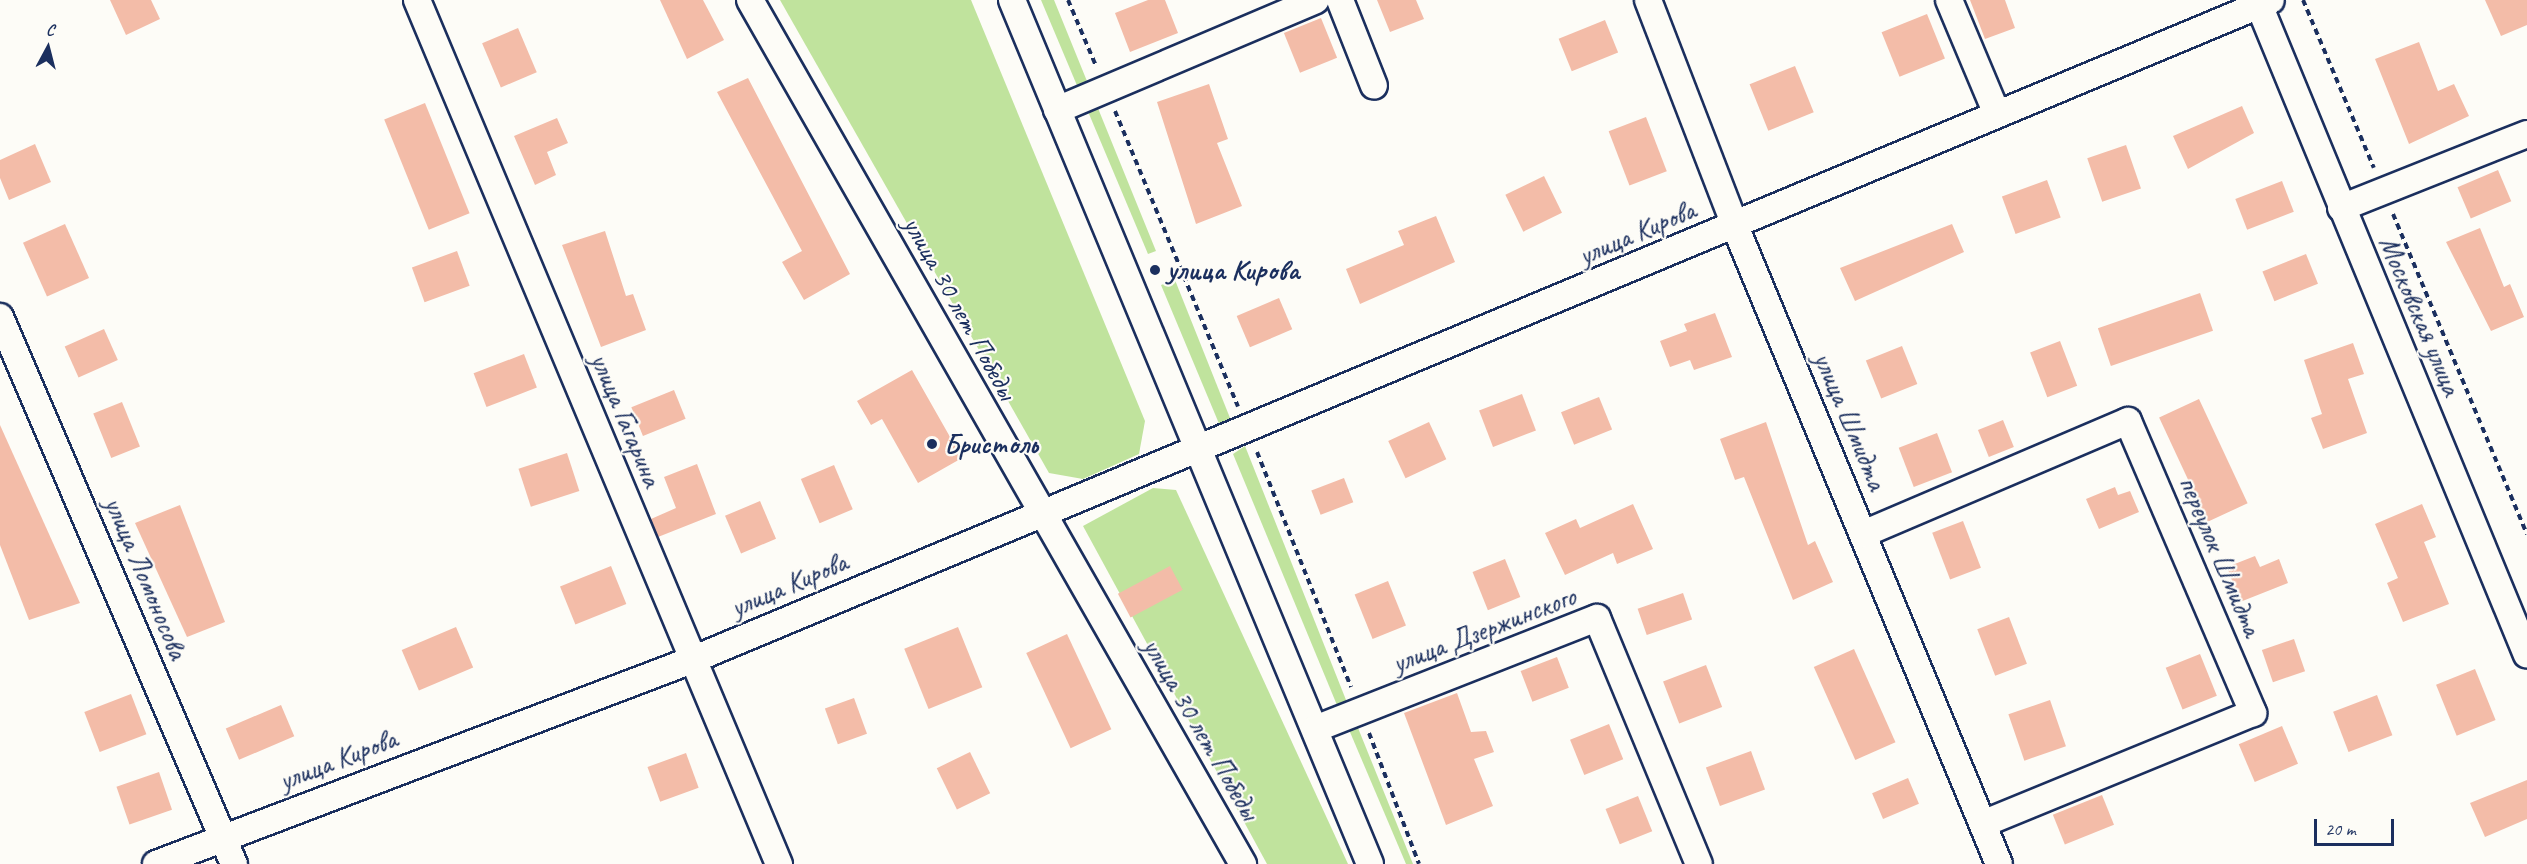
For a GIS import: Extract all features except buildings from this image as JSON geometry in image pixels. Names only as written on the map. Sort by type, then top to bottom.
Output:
[{"type":"street","name":"улица Гагарина","points":[[417,0],[778,864]]},
{"type":"street","name":"улица 30 лет Победы","points":[[750,0],[1040,513],[1243,864]]},
{"type":"street","points":[[1011,0],[1370,864]]},
{"type":"street","points":[[1057,110],[1316,0]]},
{"type":"street","points":[[1340,0],[1374,86]]},
{"type":"street","name":"улица Шмидта","points":[[1648,0],[1735,226],[1999,864]]},
{"type":"street","points":[[1949,0],[1997,114]]},
{"type":"street","name":"улица Кирова","points":[[156,864],[692,660],[1040,513],[1735,226],[2262,2]]},
{"type":"street","name":"Московская улица","points":[[2262,2],[2341,208],[2527,655]]},
{"type":"street","points":[[2341,208],[2527,134]]},
{"type":"street","name":"улица Ломоносова","points":[[0,317],[234,864]]},
{"type":"street","name":"переулок Шмидта","points":[[1863,534],[2128,421],[2253,713],[1983,824]]},
{"type":"street","name":"улица Дзержинского","points":[[1315,729],[1597,618],[1699,864]]},
{"type":"path","points":[[1068,0],[1248,429],[1419,864]]},
{"type":"path","points":[[2303,0],[2527,534]]},
{"type":"green space","points":[[780,0],[971,0],[1145,421],[1139,454],[1083,479],[1049,473]]},
{"type":"green space","points":[[1041,0],[1054,0],[1156,251],[1148,254]]},
{"type":"green space","points":[[1175,280],[1232,423],[1220,426],[1161,285]]},
{"type":"green space","points":[[1245,446],[1348,705],[1339,710],[1233,454]]},
{"type":"green space","points":[[1153,488],[1176,490],[1348,864],[1267,864],[1083,526]]},
{"type":"green space","points":[[1356,723],[1413,864],[1406,864],[1347,725]]},
{"type":"place","name":"улица Кирова","points":[[1155,270]]},
{"type":"place","name":"Бристоль","points":[[932,444]]}]
